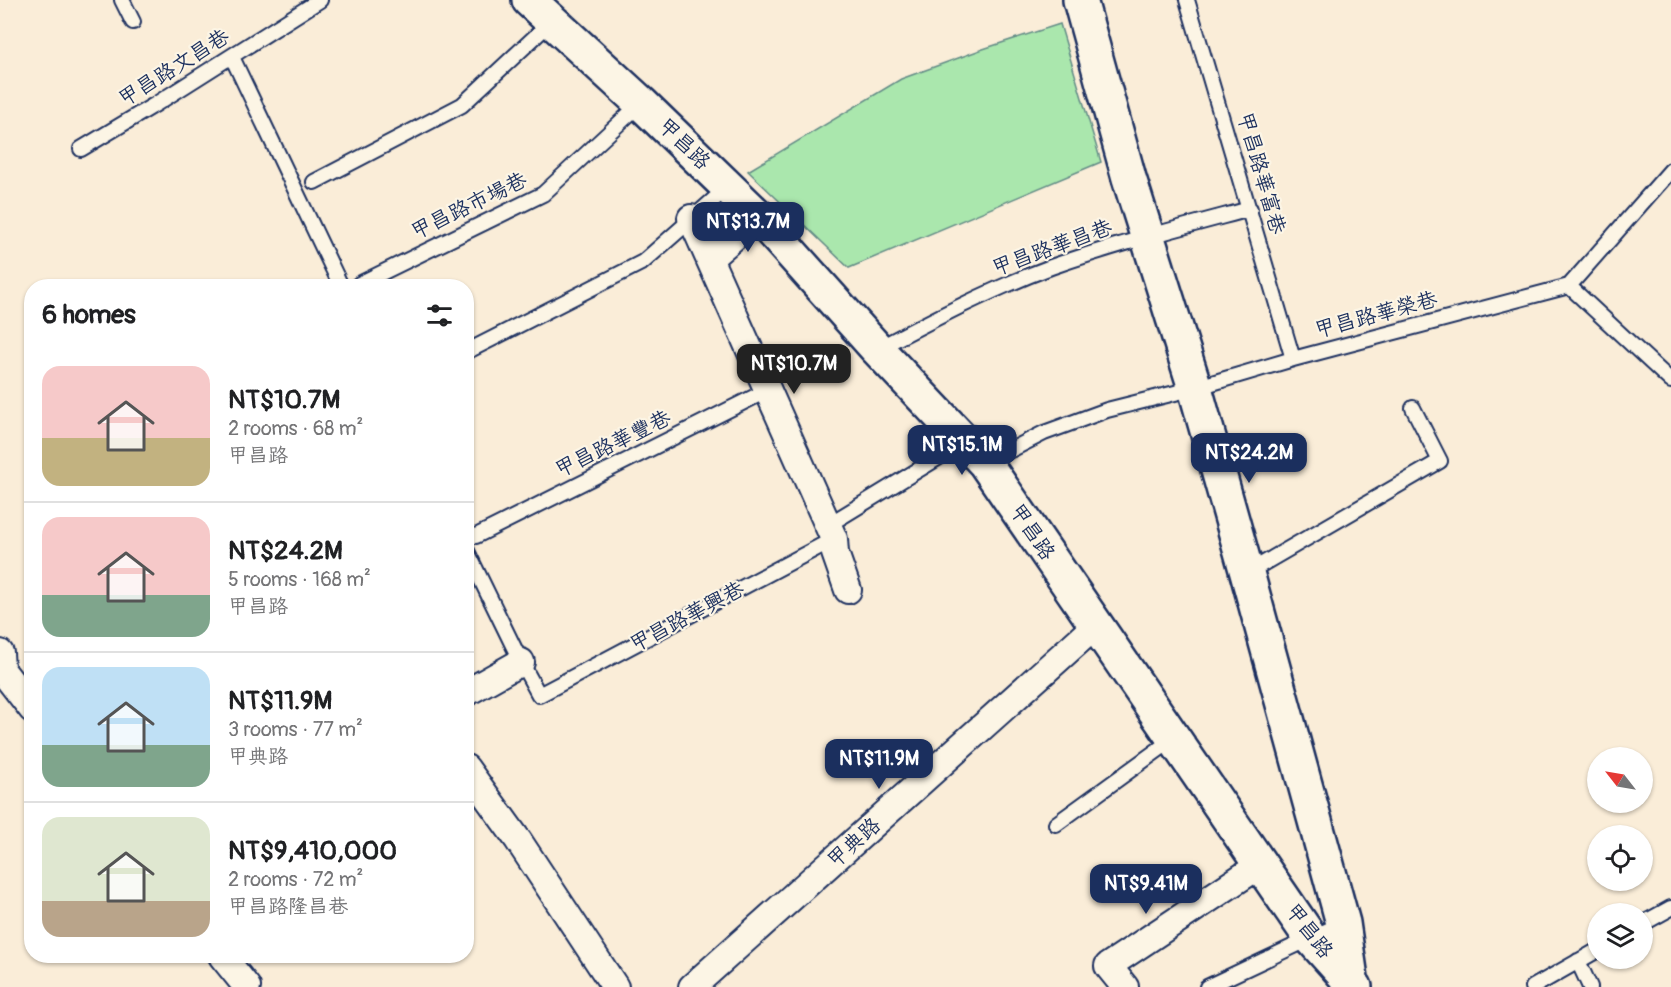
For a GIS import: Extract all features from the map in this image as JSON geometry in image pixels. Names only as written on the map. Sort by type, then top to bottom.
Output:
[{"type":"street","points":[[1080,0],[1147,237],[1195,388],[1247,573],[1343,923],[1353,986]]},
{"type":"street","name":"甲昌路","points":[[541,10],[758,216],[877,349],[975,452],[1310,937],[1353,986]]},
{"type":"street","points":[[710,258],[758,216]]},
{"type":"street","points":[[692,219],[831,532],[835,554],[848,590]]},
{"type":"street","name":"甲典路","points":[[692,987],[1095,626]]},
{"type":"street","points":[[0,653],[1,669],[24,699]]},
{"type":"street","points":[[474,688],[521,662]]},
{"type":"street","points":[[474,779],[519,840],[615,987]]},
{"type":"street","points":[[1125,987],[1108,966],[1260,865]]},
{"type":"street","points":[[228,963],[247,987]]},
{"type":"lane","points":[[122,0],[133,22]]},
{"type":"lane","name":"甲昌路文昌巷","points":[[81,149],[232,57],[320,0]]},
{"type":"lane","name":"甲昌路華富巷","points":[[1187,0],[1293,359]]},
{"type":"lane","points":[[314,182],[462,105],[541,10]]},
{"type":"lane","points":[[232,57],[338,279]]},
{"type":"lane","name":"甲昌路市場巷","points":[[368,279],[543,194],[641,103]]},
{"type":"lane","points":[[1671,170],[1569,286],[1671,381]]},
{"type":"lane","points":[[474,348],[643,262],[728,186]]},
{"type":"lane","name":"甲昌路華昌巷","points":[[877,349],[961,304],[1050,268],[1147,237],[1250,209]]},
{"type":"lane","name":"甲昌路華榮巷","points":[[975,452],[1044,433],[1107,410],[1569,286]]},
{"type":"lane","name":"甲昌路華豐巷","points":[[476,536],[768,390]]},
{"type":"lane","points":[[1247,573],[1440,461],[1413,408]]},
{"type":"lane","name":"甲昌路華興巷","points":[[521,662],[539,695],[975,452]]},
{"type":"lane","points":[[474,565],[521,662]]},
{"type":"lane","points":[[1056,825],[1173,739]]},
{"type":"lane","points":[[1653,919],[1670,912]]},
{"type":"lane","points":[[1207,987],[1343,923]]},
{"type":"lane","points":[[1533,987],[1587,956]]},
{"type":"lane","points":[[1578,961],[1590,987]]},
{"type":"green space","points":[[1060,24],[1101,162],[849,268],[748,171],[901,79]]}]
